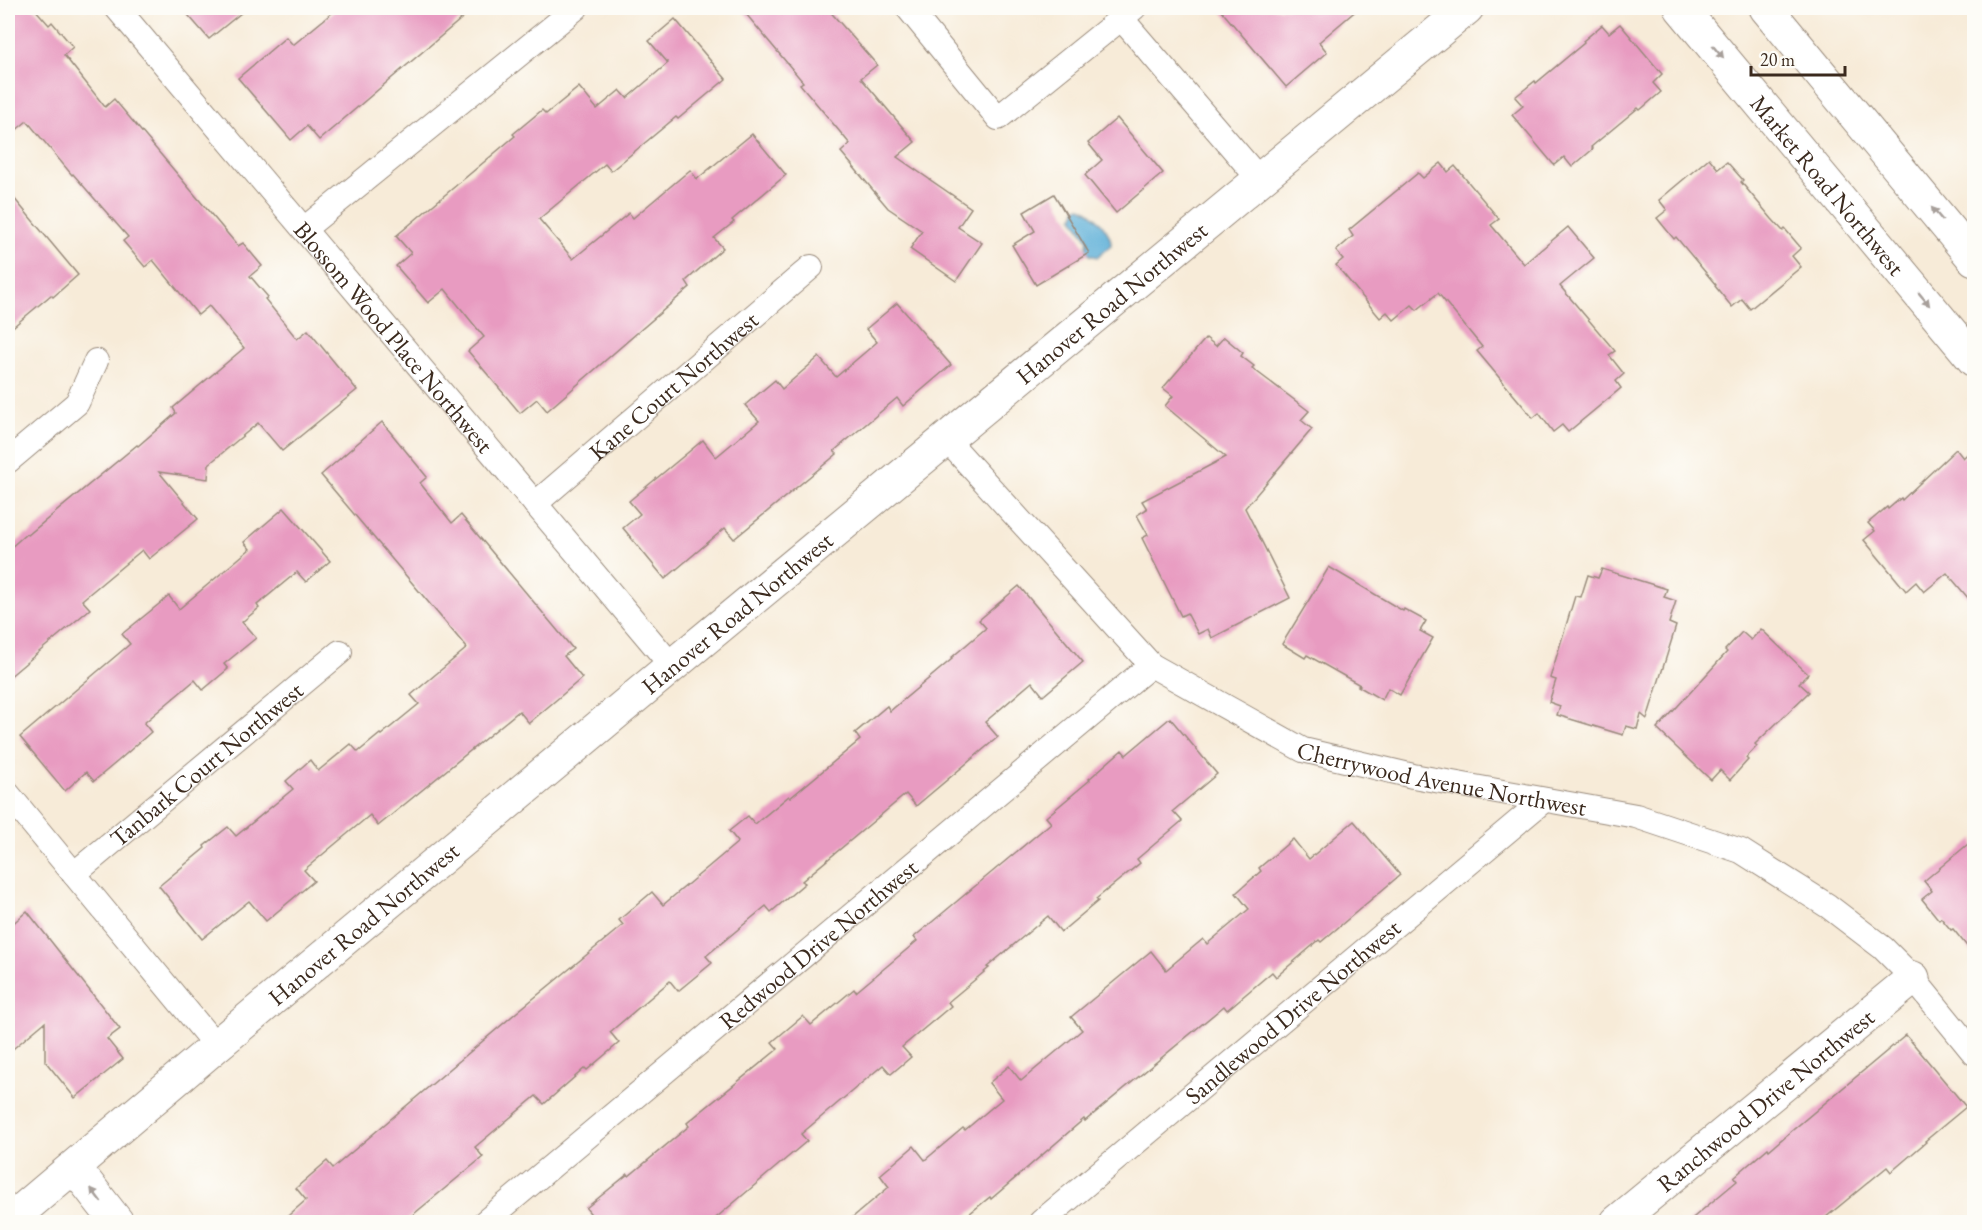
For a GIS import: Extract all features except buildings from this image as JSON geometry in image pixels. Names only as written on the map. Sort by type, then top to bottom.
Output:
[{"type":"street","name":"Blossom Wood Place Northwest","points":[[117,8],[672,666]]},
{"type":"street","points":[[304,229],[576,8]]},
{"type":"street","points":[[908,8],[998,118],[1127,13],[1260,180]]},
{"type":"street","name":"Hanover Road Northwest","points":[[9,1222],[216,1046],[672,666],[1467,8]]},
{"type":"street","name":"Market Road Northwest","points":[[1681,8],[1974,360]]},
{"type":"street","points":[[1766,8],[1974,259]]},
{"type":"street","name":"Kane Court Northwest","points":[[535,504],[812,267]]},
{"type":"street","points":[[8,462],[77,403],[96,361]]},
{"type":"street","name":"Cherrywood Avenue Northwest","points":[[946,439],[1151,665],[1303,750],[1413,776],[1636,816],[1741,851],[1828,906],[1883,948],[1913,978],[1974,1053]]},
{"type":"street","name":"Tanbark Court Northwest","points":[[74,874],[339,652]]},
{"type":"street","name":"Redwood Drive Northwest","points":[[484,1222],[1151,665]]},
{"type":"street","points":[[8,794],[216,1046]]},
{"type":"street","name":"Sandlewood Drive Northwest","points":[[1041,1222],[1544,800]]},
{"type":"street","name":"Ranchwood Drive Northwest","points":[[1617,1222],[1913,978]]},
{"type":"street","points":[[74,1167],[117,1222]]},
{"type":"water","points":[[1081,207],[1101,223],[1110,240],[1111,245],[1097,257],[1090,255],[1086,250],[1088,240],[1073,218],[1077,208]]}]
